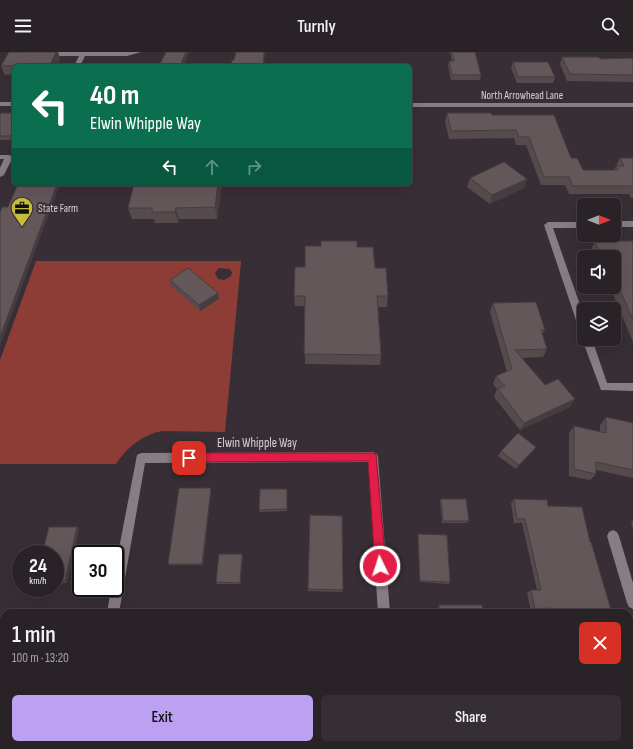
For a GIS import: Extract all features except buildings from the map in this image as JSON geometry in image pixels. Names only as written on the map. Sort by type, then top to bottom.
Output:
[{"type":"street","points":[[35,52],[46,54],[127,54],[138,52]]},
{"type":"street","points":[[78,64],[83,54]]},
{"type":"street","points":[[0,104],[12,104]]},
{"type":"street","name":"North Arrowhead Lane","points":[[412,105],[631,105]]},
{"type":"street","points":[[631,105],[633,112]]},
{"type":"street","points":[[0,157],[9,157],[0,175]]},
{"type":"street","points":[[621,224],[633,224]]},
{"type":"street","points":[[577,225],[548,225],[577,310]]},
{"type":"street","points":[[589,346],[604,387],[633,387]]},
{"type":"street","name":"Elwin Whipple Way","points":[[114,609],[141,458],[373,457],[384,609]]},
{"type":"street","points":[[613,536],[633,602]]},
{"type":"shaded area","points":[[36,261],[241,261],[225,432],[162,431],[148,435],[130,447],[116,464],[0,464],[0,360]],"holes":[[[219,268],[229,269],[232,272],[231,276],[224,280],[218,279],[215,273]]]},
{"type":"place","name":"State Farm","points":[[22,228]]},
{"type":"route","points":[[189,458],[373,457],[380,566]]}]
